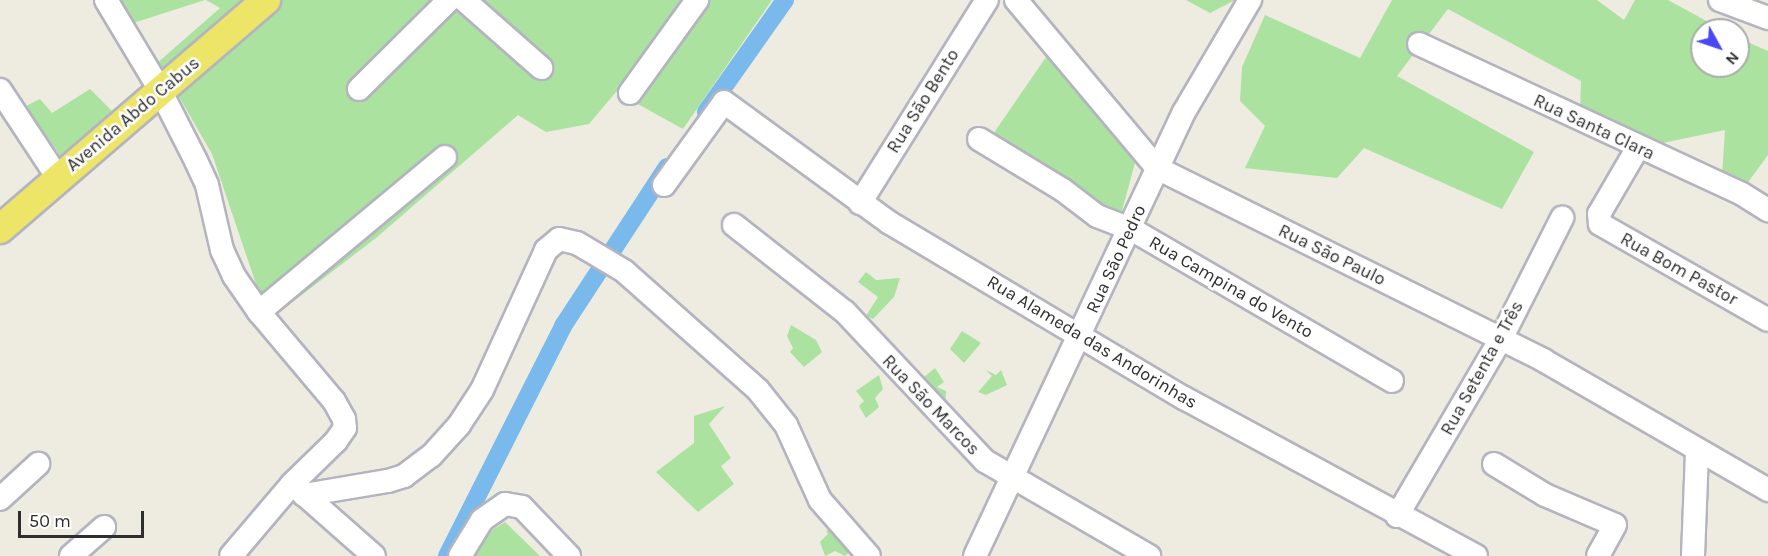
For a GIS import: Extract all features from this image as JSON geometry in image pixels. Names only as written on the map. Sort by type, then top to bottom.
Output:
[{"type":"main road","name":"Avenida Abdo Cabus","points":[[0,229],[266,0]]},
{"type":"street","points":[[106,0],[160,90],[207,185],[222,250],[259,312],[334,401],[344,419],[345,428],[298,490],[231,556]]},
{"type":"street","points":[[359,89],[449,0]]},
{"type":"street","points":[[464,0],[541,68]]},
{"type":"street","points":[[630,93],[697,0]]},
{"type":"street","name":"Rua São Bento","points":[[860,203],[987,0]]},
{"type":"street","name":"Rua São Paulo","points":[[1016,0],[1157,168],[1500,339],[1768,490]]},
{"type":"street","name":"Rua São Pedro","points":[[975,556],[1131,229],[1184,112],[1250,0]]},
{"type":"street","points":[[1720,0],[1768,18]]},
{"type":"street","name":"Rua Santa Clara","points":[[1419,45],[1637,149],[1742,194],[1768,210]]},
{"type":"street","points":[[0,90],[58,178]]},
{"type":"street","name":"Rua Alameda das Andorinhas","points":[[664,185],[724,102],[860,203],[1080,335],[1397,516],[1476,556]]},
{"type":"street","name":"Rua Campina do Vento","points":[[979,139],[1097,216],[1131,229],[1392,381]]},
{"type":"street","name":"Rua Bom Pastor","points":[[1637,149],[1599,214],[1600,224],[1768,320]]},
{"type":"street","points":[[259,312],[445,157]]},
{"type":"street","name":"Rua Setenta e Três","points":[[1397,516],[1500,339],[1562,218]]},
{"type":"street","name":"Rua São Marcos","points":[[734,225],[845,312],[967,445],[1012,477],[1149,556]]},
{"type":"street","points":[[298,490],[388,482],[404,476],[431,456],[459,425],[482,390],[551,243],[567,240],[605,259],[640,284],[758,390],[786,424],[820,500],[869,556]]},
{"type":"street","points":[[1693,556],[1697,450]]},
{"type":"street","points":[[0,499],[38,464]]},
{"type":"street","points":[[1494,464],[1545,495],[1615,525],[1598,556]]},
{"type":"street","points":[[298,490],[374,556]]},
{"type":"street","points":[[460,556],[482,520],[505,504],[522,507],[569,556]]},
{"type":"street","points":[[71,556],[105,527]]},
{"type":"green space","points":[[118,0],[205,0],[130,24]]},
{"type":"green space","points":[[206,0],[246,0],[163,73],[155,65],[220,8]]},
{"type":"green space","points":[[282,0],[772,0],[683,129],[616,92],[589,124],[546,132],[518,115],[376,238],[277,314],[257,287],[212,154],[178,95]]},
{"type":"green space","points":[[1186,0],[1235,0],[1210,13]]},
{"type":"green space","points":[[1392,0],[1597,0],[1624,20],[1635,0],[1668,0],[1701,18],[1690,18],[1690,78],[1750,78],[1750,43],[1768,51],[1768,155],[1746,185],[1722,175],[1725,130],[1653,145],[1580,112],[1581,81],[1448,9],[1397,76],[1534,152],[1502,209],[1364,148],[1337,178],[1245,168],[1265,126],[1240,101],[1242,67],[1265,15],[1360,58]]},
{"type":"green space","points":[[1055,44],[1138,152],[1120,218],[987,143]]},
{"type":"green space","points":[[90,89],[119,118],[66,164],[26,106],[40,99],[52,113]]},
{"type":"green space","points":[[866,272],[876,280],[900,278],[894,297],[873,319],[866,316],[878,297],[858,282]]},
{"type":"green space","points":[[791,325],[816,340],[822,352],[804,367],[790,352],[793,348],[787,336]]},
{"type":"green space","points":[[962,331],[981,343],[964,363],[950,349]]},
{"type":"green space","points":[[935,368],[944,382],[937,387],[946,391],[945,406],[932,395],[936,389],[930,392],[918,382]]},
{"type":"green space","points":[[986,370],[996,375],[1001,370],[1007,385],[986,395],[978,392],[992,376]]},
{"type":"green space","points":[[879,375],[883,389],[875,398],[879,407],[866,418],[859,406],[864,401],[856,391]]},
{"type":"green space","points":[[725,406],[709,424],[731,458],[721,466],[734,484],[698,512],[656,472],[694,443],[694,416]]},
{"type":"green space","points":[[505,522],[540,556],[470,556],[489,532]]},
{"type":"green space","points":[[837,527],[856,547],[845,556],[835,551],[825,556],[820,542],[828,534],[826,531]]},
{"type":"waterway","points":[[706,112],[785,0]]},
{"type":"waterway","points":[[447,556],[563,326],[667,167]]}]
